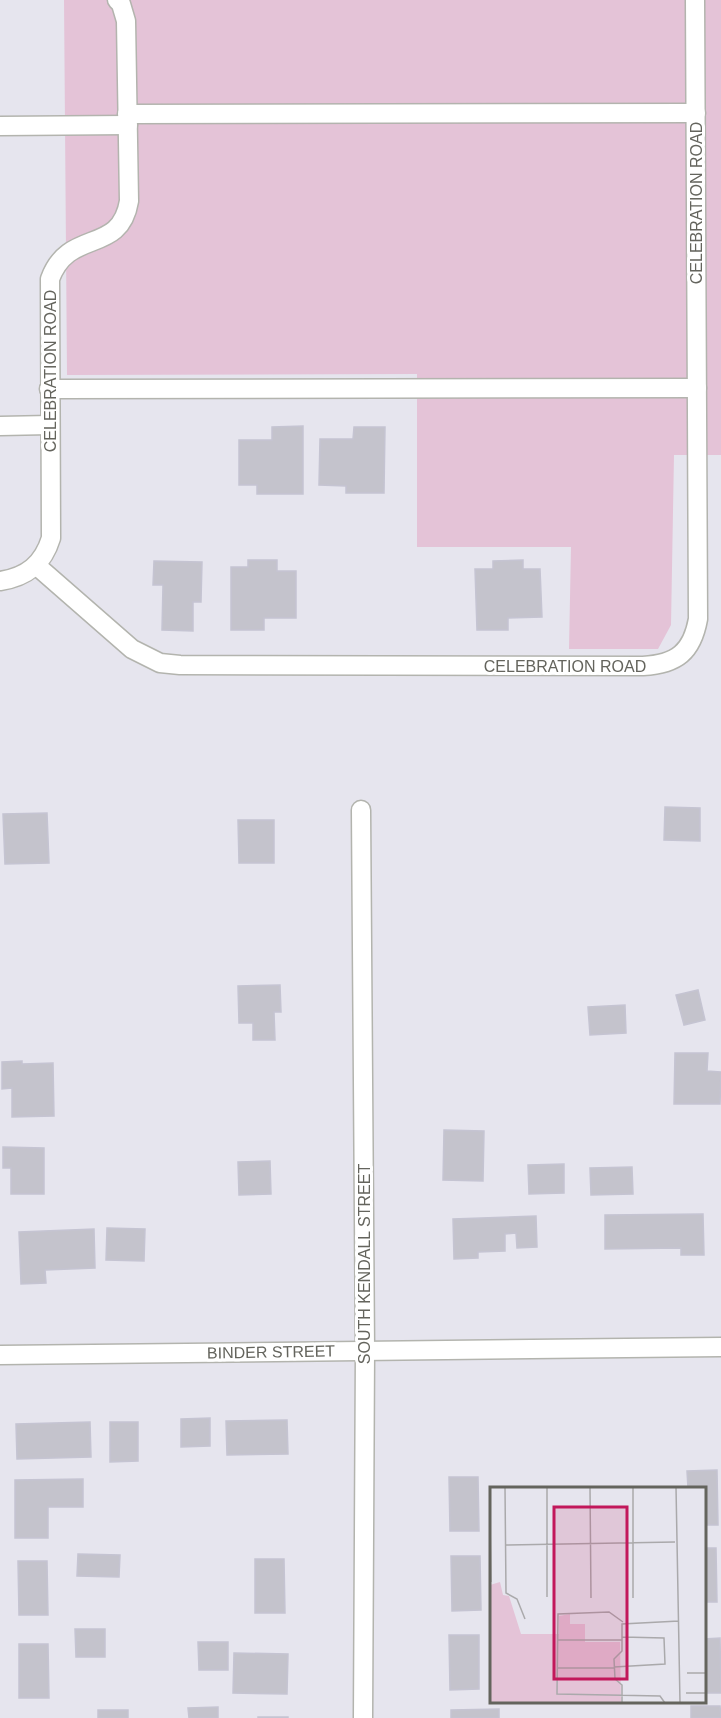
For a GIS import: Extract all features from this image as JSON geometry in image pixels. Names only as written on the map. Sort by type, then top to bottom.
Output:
[{"type":"street","name":"CELEBRATION ROAD","points":[[117,0],[121,4],[126,21],[129,201],[126,218],[107,235],[66,253],[56,264],[50,279],[51,538],[46,553],[37,566],[132,649],[160,663],[180,665],[658,665],[675,659],[687,649],[695,637],[698,619],[695,0]]},
{"type":"street","points":[[0,126],[127,119],[696,113]]},
{"type":"street","points":[[49,389],[697,388]]},
{"type":"street","points":[[0,426],[50,425]]},
{"type":"street","points":[[0,581],[21,576],[37,566]]},
{"type":"street","name":"SOUTH KENDALL STREET","points":[[361,810],[365,1351],[363,1718]]},
{"type":"street","name":"BINDER STREET","points":[[0,1355],[721,1347]]},
{"type":"shaded area","points":[[64,0],[721,0],[721,455],[674,455],[671,625],[658,649],[569,649],[571,547],[417,547],[417,374],[67,375]]},
{"type":"building","points":[[303,426],[303,494],[257,494],[257,485],[239,485],[239,440],[272,440],[272,427]]},
{"type":"building","points":[[354,427],[385,427],[384,493],[346,493],[346,486],[319,485],[320,439],[353,439]]},
{"type":"building","points":[[248,560],[277,560],[277,571],[296,571],[296,618],[264,618],[264,630],[231,630],[231,567],[248,567]]},
{"type":"building","points":[[523,560],[523,569],[540,569],[542,617],[508,618],[508,630],[477,630],[475,569],[493,569],[493,561]]},
{"type":"building","points":[[154,561],[202,562],[201,602],[193,602],[193,631],[162,630],[163,585],[153,585]]},
{"type":"building","points":[[665,807],[700,808],[700,841],[664,840]]},
{"type":"building","points":[[47,813],[49,863],[5,864],[3,814]]},
{"type":"building","points":[[238,820],[274,820],[274,863],[239,863]]},
{"type":"building","points":[[280,985],[281,1012],[274,1012],[275,1040],[253,1040],[253,1023],[239,1023],[238,986]]},
{"type":"building","points":[[698,990],[705,1020],[684,1025],[676,995]]},
{"type":"building","points":[[625,1005],[626,1033],[590,1035],[588,1007]]},
{"type":"building","points":[[675,1053],[708,1053],[707,1071],[721,1072],[720,1104],[674,1104]]},
{"type":"building","points":[[22,1061],[22,1064],[53,1063],[54,1116],[12,1117],[12,1088],[2,1089],[2,1062]]},
{"type":"building","points":[[444,1130],[484,1131],[483,1181],[443,1180]]},
{"type":"building","points":[[3,1147],[44,1148],[44,1194],[11,1194],[11,1168],[3,1168]]},
{"type":"building","points":[[270,1161],[271,1194],[239,1195],[238,1162]]},
{"type":"building","points":[[564,1164],[564,1193],[529,1194],[528,1165]]},
{"type":"building","points":[[632,1167],[633,1194],[591,1195],[590,1168]]},
{"type":"building","points":[[703,1214],[704,1255],[681,1255],[681,1248],[605,1249],[605,1215]]},
{"type":"building","points":[[536,1216],[537,1247],[517,1248],[516,1233],[505,1234],[505,1251],[478,1252],[478,1258],[454,1259],[453,1219]]},
{"type":"building","points":[[107,1228],[145,1229],[144,1261],[106,1260]]},
{"type":"building","points":[[94,1229],[95,1268],[45,1270],[46,1283],[21,1284],[19,1232]]},
{"type":"building","points":[[210,1418],[210,1446],[181,1447],[181,1419]]},
{"type":"building","points":[[287,1420],[288,1454],[227,1455],[226,1421]]},
{"type":"building","points":[[90,1422],[91,1457],[17,1459],[16,1424]]},
{"type":"building","points":[[110,1422],[138,1422],[138,1461],[110,1462]]},
{"type":"building","points":[[717,1470],[718,1525],[706,1525],[706,1487],[688,1487],[687,1471]]},
{"type":"building","points":[[449,1477],[478,1477],[479,1531],[450,1531]]},
{"type":"building","points":[[83,1479],[83,1507],[48,1507],[48,1538],[15,1538],[15,1480]]},
{"type":"building","points":[[706,1548],[716,1548],[717,1602],[706,1602]]},
{"type":"building","points":[[78,1554],[120,1555],[119,1577],[77,1576]]},
{"type":"building","points":[[451,1556],[480,1556],[481,1610],[452,1611]]},
{"type":"building","points":[[255,1559],[284,1559],[285,1613],[255,1613]]},
{"type":"building","points":[[18,1561],[47,1561],[48,1615],[19,1615]]},
{"type":"building","points":[[75,1629],[105,1629],[105,1657],[76,1657]]},
{"type":"building","points":[[449,1635],[479,1635],[479,1689],[450,1690]]},
{"type":"building","points":[[720,1638],[721,1693],[706,1693],[706,1639]]},
{"type":"building","points":[[198,1642],[228,1642],[228,1670],[199,1670]]},
{"type":"building","points":[[19,1644],[48,1644],[49,1698],[19,1698]]},
{"type":"building","points":[[234,1653],[288,1654],[287,1694],[233,1693]]},
{"type":"building","points":[[691,1706],[720,1706],[721,1718],[691,1718]]},
{"type":"building","points":[[218,1707],[218,1718],[189,1718],[188,1708]]},
{"type":"building","points":[[499,1709],[499,1718],[451,1718],[451,1710]]},
{"type":"building","points":[[98,1710],[128,1710],[128,1718],[98,1718]]},
{"type":"building","points":[[288,1717],[288,1718],[258,1718]]}]
